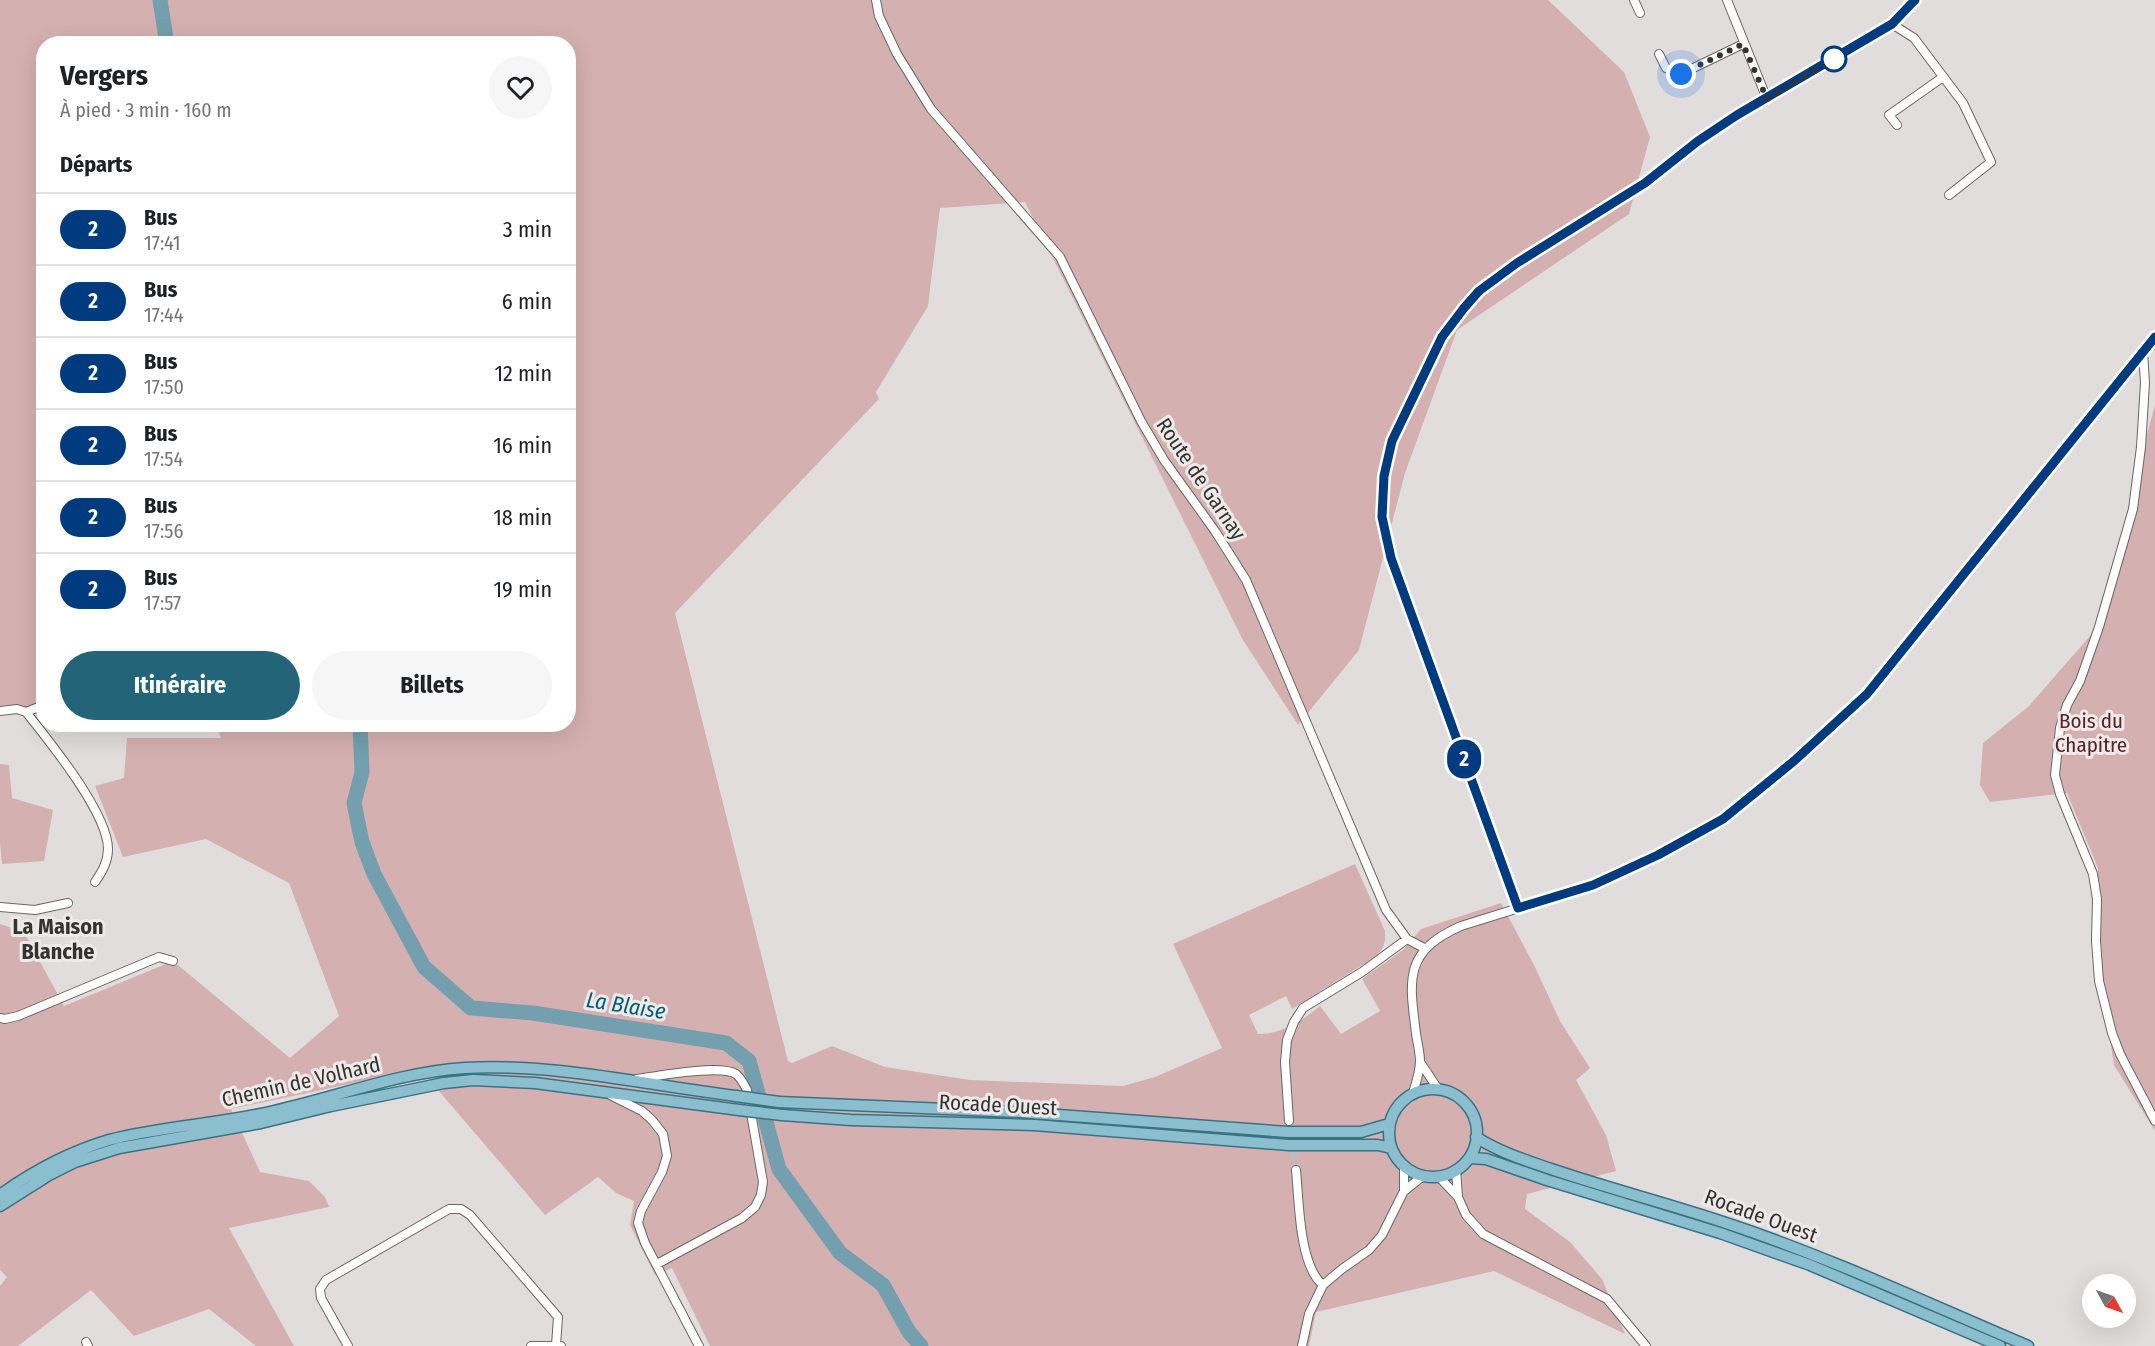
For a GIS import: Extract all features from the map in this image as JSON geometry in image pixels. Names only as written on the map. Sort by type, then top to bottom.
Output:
[{"type":"main road","name":"Chemin de Volhard","points":[[0,1195],[37,1170],[60,1158],[107,1141],[276,1111],[414,1076],[465,1068],[500,1068],[529,1069],[623,1081]]},
{"type":"main road","name":"Chemin de Volhard","points":[[0,1206],[49,1174],[75,1162],[119,1148],[261,1123],[422,1087],[482,1080],[604,1091]]},
{"type":"main road","name":"Rocade Ouest","points":[[623,1081],[779,1102],[1028,1112],[1288,1132],[1343,1133],[1373,1130],[1389,1124]]},
{"type":"main road","points":[[1438,1089],[1448,1091],[1464,1102],[1474,1118],[1476,1137],[1468,1158],[1456,1170],[1438,1176],[1423,1176],[1404,1166],[1391,1148],[1389,1124],[1398,1106],[1413,1093],[1438,1089]]},
{"type":"main road","name":"Rocade Ouest","points":[[604,1091],[738,1110],[851,1119],[1034,1125],[1289,1145],[1378,1144],[1391,1148]]},
{"type":"main road","name":"Rocade Ouest","points":[[1476,1137],[1495,1148],[1577,1178],[1678,1207],[1766,1237],[2028,1346]]},
{"type":"main road","name":"Rocade Ouest","points":[[1468,1158],[1486,1159],[1741,1240],[1810,1265],[2000,1346]]},
{"type":"street","name":"Route de Garnay","points":[[876,0],[879,16],[897,54],[931,109],[1060,257],[1141,422],[1246,580],[1386,910],[1407,939],[1426,949]]},
{"type":"street","points":[[1634,0],[1640,13]]},
{"type":"street","points":[[1727,0],[1767,99]]},
{"type":"street","points":[[1518,908],[1391,558],[1382,517],[1384,476],[1392,441],[1442,337],[1479,291],[1517,263],[1645,183],[1698,141],[1892,24],[1915,0]]},
{"type":"street","points":[[1892,24],[1914,38],[1963,104],[1990,162],[1949,195]]},
{"type":"street","points":[[1659,54],[1666,68],[1681,74],[1743,44]]},
{"type":"street","points":[[1897,125],[1889,115],[1943,76]]},
{"type":"street","points":[[1413,1093],[1420,1062],[1410,989],[1416,965],[1426,949],[1443,934],[1461,926],[1593,885],[1658,855],[1723,819],[1794,761],[1867,694],[2155,337]]},
{"type":"street","points":[[2143,352],[2145,383],[2141,447],[2133,509],[2095,638],[2080,681],[2067,705],[2060,728],[2055,775],[2060,794],[2093,873],[2097,898],[2096,941],[2099,981],[2112,1033],[2120,1054],[2155,1121]]},
{"type":"street","points":[[26,712],[36,708]]},
{"type":"street","points":[[0,711],[17,709],[26,712],[36,725]]},
{"type":"street","points":[[41,732],[82,787],[105,832],[108,849],[104,868],[94,882]]},
{"type":"street","points":[[0,907],[35,910],[68,903]]},
{"type":"street","points":[[1289,1121],[1285,1062],[1287,1040],[1303,1008],[1362,972],[1407,939]]},
{"type":"street","points":[[0,1018],[18,1016],[159,957],[173,961]]},
{"type":"street","points":[[1420,1062],[1438,1089]]},
{"type":"street","points":[[623,1081],[696,1071],[726,1071],[735,1074],[747,1090],[763,1182],[761,1195],[755,1207],[742,1218],[657,1264]]},
{"type":"street","points":[[604,1091],[642,1111],[663,1134],[667,1156],[662,1172],[641,1211],[638,1223],[645,1243],[699,1346]]},
{"type":"street","points":[[1404,1166],[1404,1191]]},
{"type":"street","points":[[1296,1170],[1307,1261],[1314,1277],[1323,1285]]},
{"type":"street","points":[[1456,1170],[1458,1197]]},
{"type":"street","points":[[1302,1346],[1309,1314],[1323,1285],[1369,1250],[1382,1235],[1404,1191],[1423,1176]]},
{"type":"street","points":[[1438,1176],[1458,1197],[1466,1215],[1483,1234],[1607,1299],[1646,1346]]},
{"type":"street","points":[[348,1346],[321,1298],[320,1289],[326,1280],[449,1209],[461,1209],[470,1215],[558,1317],[559,1345],[531,1346]]},
{"type":"green space","points":[[0,0],[1548,0],[1624,72],[1650,137],[1629,214],[1457,330],[1405,473],[1359,650],[1298,725],[1243,640],[1025,202],[940,208],[928,306],[876,392],[879,399],[675,613],[788,1061],[792,1063],[832,1046],[885,1067],[970,1080],[1123,1086],[1155,1077],[1222,1048],[1173,944],[1355,864],[1385,931],[1385,942],[1380,951],[1375,957],[1292,1009],[1286,996],[1249,1015],[1258,1034],[1275,1032],[1291,1026],[1320,1006],[1341,1034],[1380,1011],[1362,979],[1403,950],[1421,929],[1501,903],[1560,1021],[1590,1068],[1576,1080],[1606,1135],[1616,1171],[1527,1194],[1525,1209],[1570,1242],[1602,1279],[1625,1334],[1494,1271],[1316,1312],[1309,1346],[710,1346],[672,1268],[655,1275],[630,1225],[634,1201],[616,1193],[598,1177],[545,1215],[420,1069],[231,1109],[260,1172],[309,1181],[325,1197],[329,1207],[229,1228],[294,1346],[256,1346],[209,1309],[134,1336],[91,1290],[18,1346],[0,1346],[0,1286],[7,1277],[0,1270],[0,924],[24,932],[64,1006],[173,961],[290,1058],[339,1016],[289,883],[206,839],[123,857],[95,786],[124,778],[127,738],[221,738],[219,732],[576,732],[576,36],[36,36],[36,706],[0,714]]},
{"type":"green space","name":"Bois du Chapitre","points":[[2155,404],[2155,1131],[2114,1065],[2100,973],[2097,926],[2098,868],[2067,793],[1990,802],[1980,785],[1983,743],[2029,706],[2097,628]]},
{"type":"green space","points":[[0,764],[9,765],[12,798],[53,810],[44,861],[2,864]]},
{"type":"waterway","name":"La Blaise","points":[[160,0],[166,36]]},
{"type":"waterway","name":"La Blaise","points":[[360,732],[362,772],[354,803],[362,842],[374,874],[424,967],[471,1008],[533,1013],[726,1043],[749,1061],[779,1169],[840,1253],[883,1285],[909,1332],[921,1346]]},
{"type":"tunnel","points":[[1290,1128],[1296,1170]]},
{"type":"bus line","name":"2","points":[[1915,0],[1892,24],[1737,115],[1698,141],[1645,183],[1517,263],[1479,291],[1442,337],[1392,441],[1384,476],[1382,517],[1391,558],[1518,908],[1593,885],[1658,855],[1723,819],[1794,761],[1867,694],[2155,337]]},
{"type":"district","name":"La Maison Blanche","points":[[58,938]]},
{"type":"route","points":[[1681,74],[1743,44],[1767,99],[1834,59]]}]
